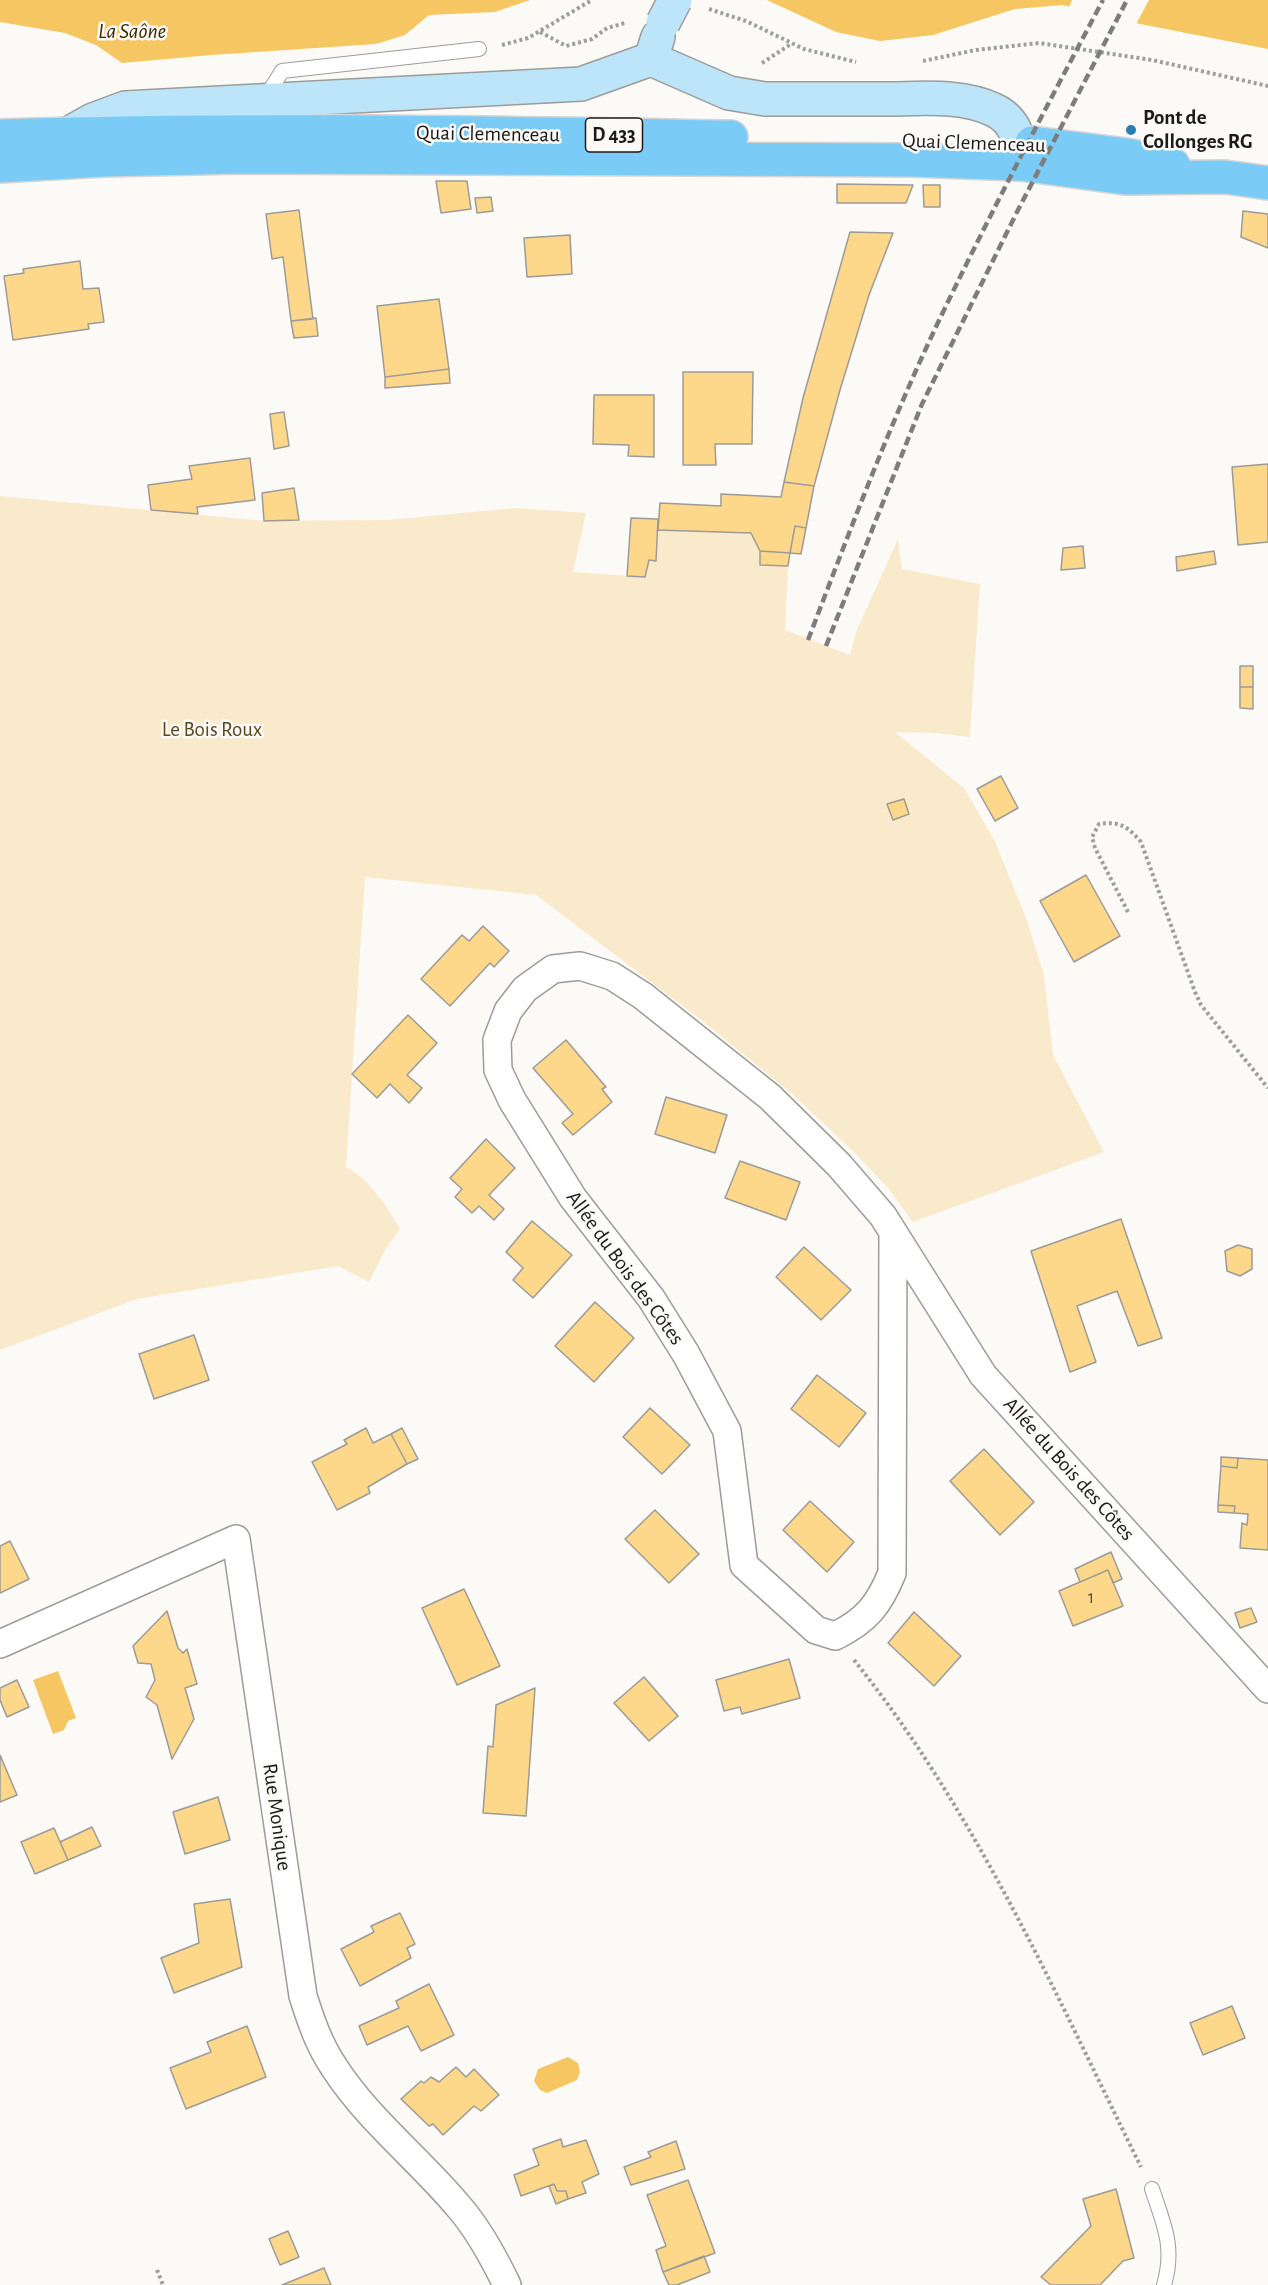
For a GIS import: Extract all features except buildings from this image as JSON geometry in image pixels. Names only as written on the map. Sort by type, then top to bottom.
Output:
[{"type":"main road","points":[[651,59],[669,12]]},
{"type":"main road","points":[[10,166],[102,116],[125,108],[581,84],[651,59],[737,95],[765,99],[939,99],[971,103],[995,110],[1011,124],[1020,153]]},
{"type":"main road","name":"Quai Clemenceau","points":[[0,136],[239,131],[1127,154],[1225,177],[1268,183]]},
{"type":"main road","name":"Quai Clemenceau","points":[[10,166],[104,160],[242,157],[911,160],[1020,153]]},
{"type":"street","name":"Allée du Bois des Côtes","points":[[835,1636],[816,1630],[744,1565],[727,1431],[722,1418],[651,1298],[573,1198],[512,1100],[498,1070],[497,1040],[508,1011],[525,989],[553,969],[580,966],[612,976],[643,996],[770,1097],[839,1165],[883,1216],[983,1375],[1268,1689]]},
{"type":"street","points":[[835,1636],[853,1627],[871,1612],[884,1594],[892,1573],[893,1232]]},
{"type":"street","name":"Rue Monique","points":[[0,1644],[236,1539],[303,1996],[315,2032],[333,2066],[356,2098],[460,2208],[492,2254],[507,2285]]},
{"type":"lane","points":[[264,101],[282,70],[479,49]]},
{"type":"lane","points":[[1152,2189],[1170,2244],[1164,2285]]},
{"type":"path","points":[[479,49],[521,40],[539,32],[592,0]]},
{"type":"path","points":[[708,8],[746,21],[792,44],[821,55],[867,63]]},
{"type":"path","points":[[539,32],[566,46],[592,39],[606,28]]},
{"type":"path","points":[[919,62],[976,50],[1039,43],[1152,60],[1268,86]]},
{"type":"path","points":[[756,67],[792,44]]},
{"type":"path","points":[[1128,912],[1095,848],[1092,837],[1099,824],[1110,823],[1127,827],[1141,842],[1198,999],[1268,1089]]},
{"type":"path","points":[[835,1636],[884,1697],[919,1748],[978,1845],[1022,1926],[1152,2189]]},
{"type":"path","points":[[156,2270],[162,2285]]},
{"type":"green space","name":"Le Bois Roux","points":[[0,496],[264,521],[387,520],[516,508],[586,513],[573,572],[645,577],[649,560],[656,560],[658,530],[751,533],[760,551],[760,565],[788,566],[785,630],[850,655],[856,632],[898,539],[902,569],[980,584],[970,737],[895,732],[965,789],[995,842],[1025,915],[1044,975],[1053,1055],[1104,1152],[913,1222],[888,1188],[856,1154],[790,1092],[700,1019],[536,895],[365,877],[346,1167],[370,1186],[400,1229],[386,1248],[369,1282],[338,1266],[137,1299],[0,1350]]},
{"type":"water","name":"La Saône","points":[[0,0],[530,0],[495,12],[429,15],[405,35],[376,44],[122,63],[96,45],[65,33],[0,22]]},
{"type":"water","points":[[767,0],[1268,0],[1268,49],[1125,21],[1063,5],[1015,9],[933,35],[880,41],[836,32]]},
{"type":"water","points":[[58,1671],[76,1718],[68,1721],[64,1730],[53,1734],[33,1680]]},
{"type":"water","points":[[568,2057],[578,2063],[580,2072],[577,2080],[547,2093],[540,2090],[534,2081],[538,2069]]},
{"type":"pier","points":[[1072,0],[1149,0],[1135,26],[1068,9]]},
{"type":"railway","points":[[808,640],[873,472],[926,348],[1003,192],[1103,0]]},
{"type":"railway","points":[[826,646],[922,404],[1018,210],[1127,0]]},
{"type":"place","name":"Pont de Collonges RG","points":[[1131,130]]}]
